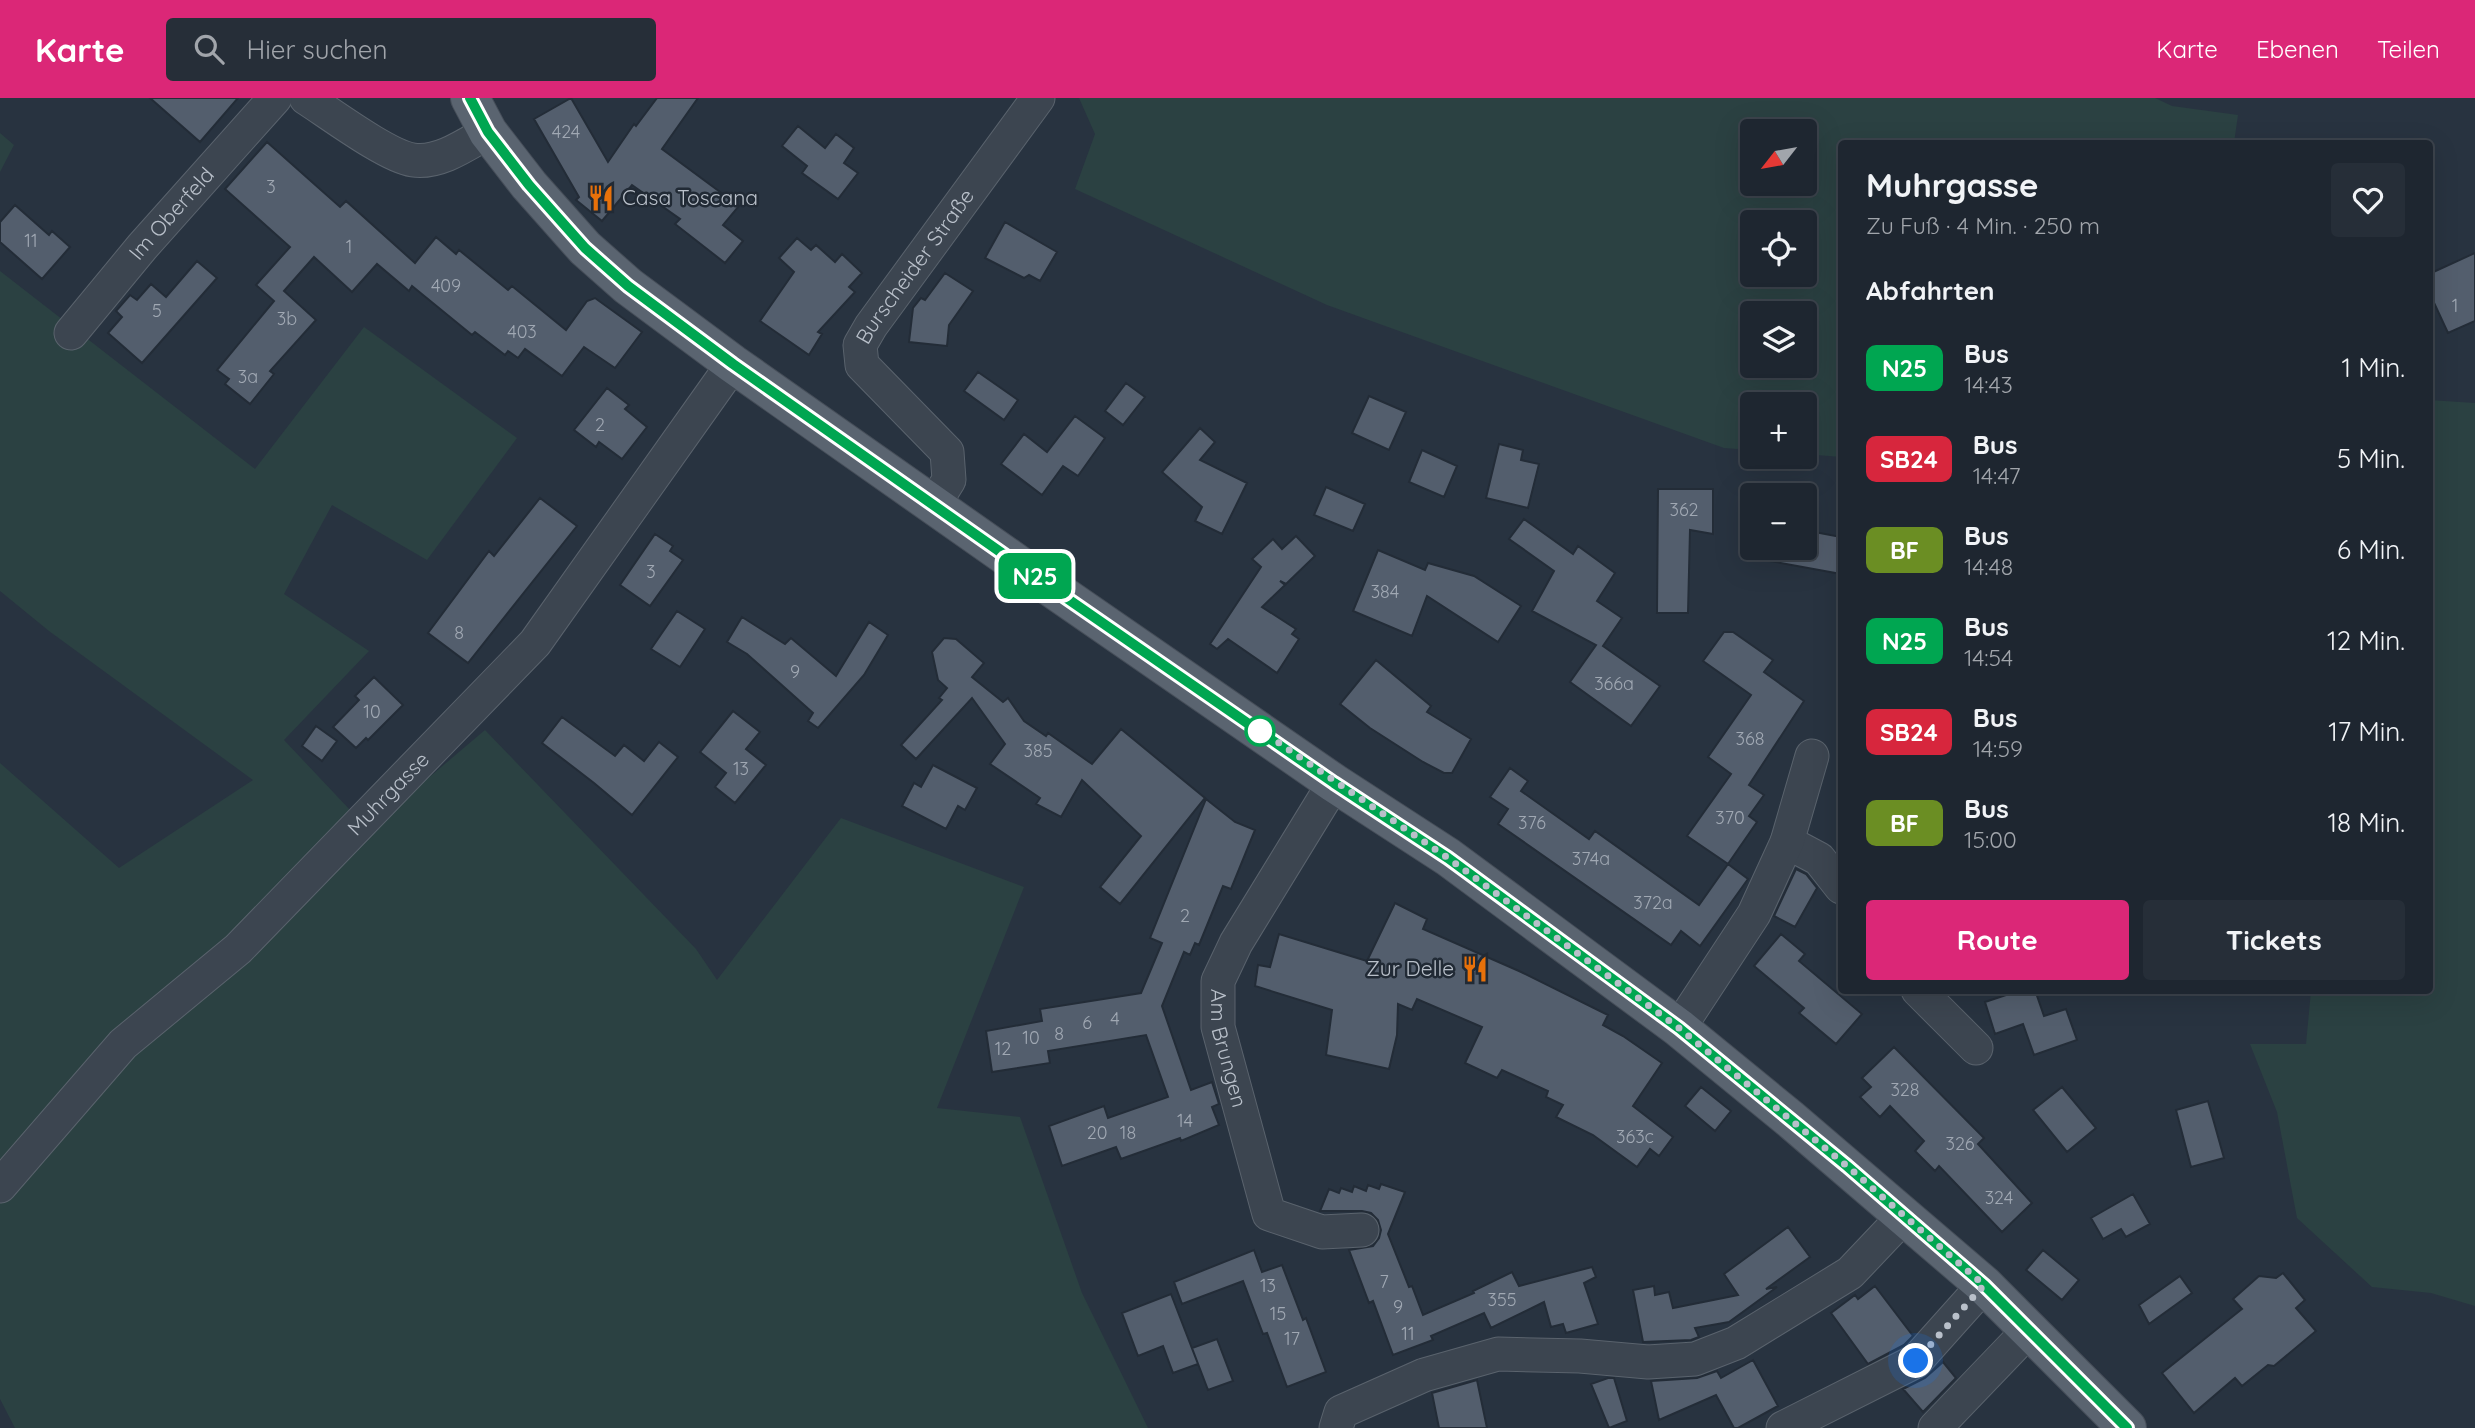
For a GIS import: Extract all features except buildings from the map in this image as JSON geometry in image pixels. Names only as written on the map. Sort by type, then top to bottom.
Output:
[{"type":"main road","points":[[470,98],[488,132],[529,185],[585,248],[628,286],[733,364],[1334,783],[1448,858],[1679,1028],[1905,1215],[1984,1285],[2127,1428]]},
{"type":"street","name":"Im Oberfeld","points":[[71,333],[142,247],[275,98]]},
{"type":"street","points":[[306,98],[393,153],[414,160],[437,158],[488,132]]},
{"type":"street","name":"Burscheider Straße","points":[[934,504],[949,480],[947,452],[862,365],[860,345],[871,326],[1038,98]]},
{"type":"street","name":"Muhrgasse","points":[[0,1186],[123,1044],[238,949],[536,643],[733,364]]},
{"type":"street","points":[[1679,1028],[1754,915],[1787,842],[1812,756]]},
{"type":"street","name":"Am Brungen","points":[[1334,783],[1236,943],[1218,981],[1218,1027],[1269,1214],[1322,1232],[1363,1230]]},
{"type":"street","points":[[1787,842],[1819,859],[1838,883]]},
{"type":"street","points":[[1922,994],[1976,1048]]},
{"type":"street","points":[[1336,1428],[1341,1412],[1424,1376],[1498,1354],[1580,1356],[1648,1362],[1695,1359],[1714,1352],[1736,1343],[1850,1273],[1905,1215]]},
{"type":"street","points":[[1783,1428],[1916,1361],[1984,1285]]},
{"type":"street","points":[[1935,1428],[2029,1329]]},
{"type":"green space","points":[[1079,98],[2155,98],[2172,106],[2238,115],[2234,140],[1838,140],[1838,457],[1817,455],[1817,392],[1740,392],[1740,449],[1724,448],[1327,305],[1075,189],[1095,134]]},
{"type":"green space","points":[[0,133],[14,145],[0,172]]},
{"type":"green space","points":[[0,271],[255,469],[364,327],[517,438],[427,560],[332,505],[284,594],[369,651],[284,740],[368,829],[485,730],[696,949],[717,980],[841,818],[1024,887],[937,1108],[1020,1117],[1082,1293],[1148,1428],[15,1428],[0,1399],[0,763],[119,868],[253,780],[49,631],[0,591]]},
{"type":"green space","points":[[2433,400],[2475,403],[2475,1306],[2431,1293],[2372,1287],[2297,1218],[2277,1112],[2250,1044],[2306,1044],[2311,994],[2433,994]]},
{"type":"bus line","name":"N25","points":[[470,98],[488,132],[529,185],[585,248],[628,286],[733,364],[1023,568],[1334,783],[1448,858],[1679,1028],[1847,1166],[1984,1285],[2127,1428]]},
{"type":"place","name":"Casa Toscana","points":[[601,198]]},
{"type":"place","name":"Zur Delle","points":[[1475,969]]},
{"type":"route","points":[[1260,731],[1254,726],[1334,783],[1448,858],[1679,1028],[1847,1166],[1984,1285],[1916,1361]]}]
